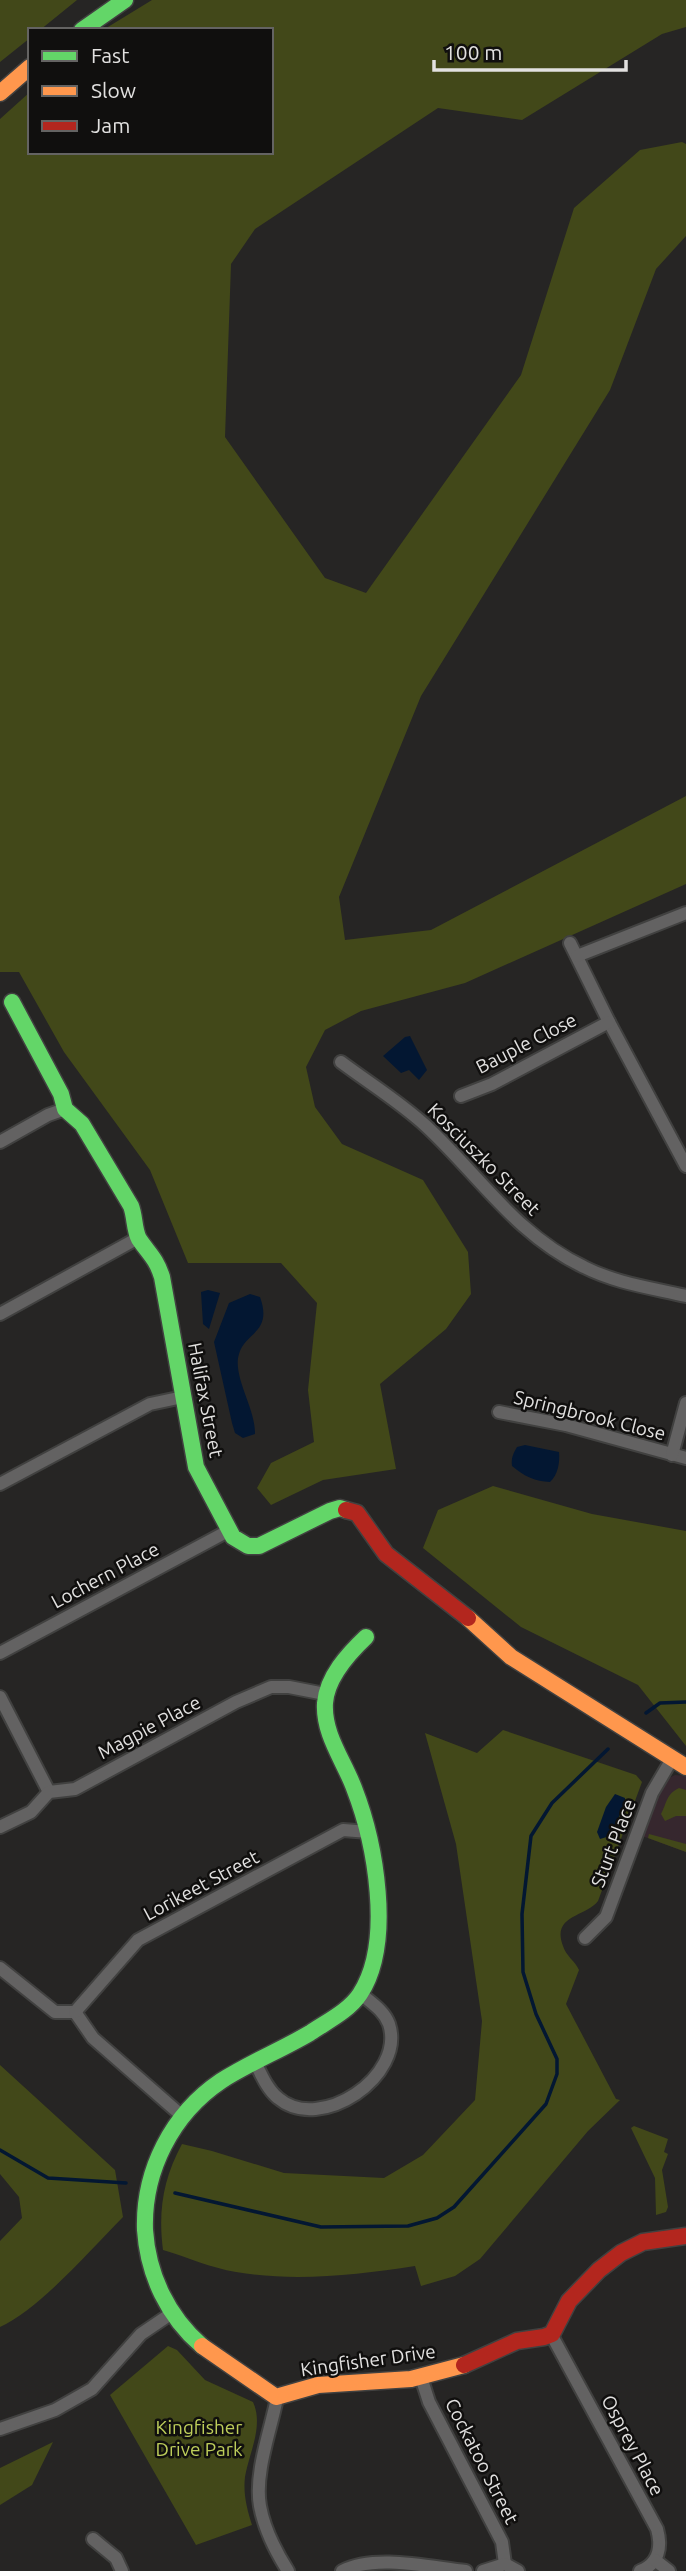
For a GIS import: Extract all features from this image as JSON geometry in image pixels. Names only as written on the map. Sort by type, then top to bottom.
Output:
[{"type":"street","points":[[85,28],[125,0]]},
{"type":"street","points":[[0,93],[28,69]]},
{"type":"street","points":[[577,956],[686,913]]},
{"type":"street","points":[[570,943],[686,1166]]},
{"type":"street","name":"Halifax Street","points":[[12,1002],[61,1094],[65,1108],[82,1124],[131,1206],[138,1238],[157,1261],[196,1466],[228,1531]]},
{"type":"street","name":"Bauple Close","points":[[461,1096],[492,1084],[609,1022]]},
{"type":"street","name":"Kosciuszko Street","points":[[341,1062],[426,1126],[506,1212],[555,1250],[596,1273],[686,1296]]},
{"type":"street","points":[[0,1142],[65,1108]]},
{"type":"street","points":[[0,1314],[138,1238]]},
{"type":"street","points":[[0,1484],[150,1404],[183,1397]]},
{"type":"street","points":[[672,1455],[686,1403]]},
{"type":"street","name":"Springbrook Close","points":[[499,1412],[566,1425],[686,1458]]},
{"type":"street","points":[[228,1531],[239,1543],[259,1546],[330,1511],[340,1508],[357,1513],[386,1554],[452,1603],[511,1657],[679,1763]]},
{"type":"street","name":"Lochern Place","points":[[0,1653],[228,1531]]},
{"type":"street","points":[[288,2571],[263,2519],[259,2503],[259,2483],[277,2398],[209,2353],[195,2341],[172,2313],[157,2285],[150,2262],[145,2235],[145,2210],[149,2182],[156,2161],[181,2115],[219,2081],[312,2032],[342,2012],[360,1993],[376,1951],[379,1922],[369,1832],[354,1788],[326,1724],[325,1695],[348,1653],[366,1637]]},
{"type":"street","name":"Magpie Place","points":[[49,1792],[75,1789],[236,1702],[271,1687],[289,1687],[325,1695]]},
{"type":"street","points":[[0,1697],[49,1792],[31,1812],[0,1827]]},
{"type":"street","name":"Sturt Place","points":[[585,1938],[606,1917],[652,1793],[679,1763]]},
{"type":"street","name":"Lorikeet Street","points":[[75,2011],[138,1940],[343,1830],[369,1832]]},
{"type":"street","points":[[0,1968],[55,2012],[75,2011],[93,2038],[181,2115]]},
{"type":"street","points":[[255,2062],[269,2090],[290,2106],[322,2108],[351,2098],[376,2074],[391,2046],[389,2025],[384,2014],[360,1993]]},
{"type":"street","points":[[551,2334],[568,2304],[614,2256],[640,2242],[686,2236]]},
{"type":"street","points":[[0,2429],[55,2410],[92,2389],[141,2334],[172,2313]]},
{"type":"street","name":"Kingfisher Drive","points":[[277,2398],[306,2387],[421,2377],[480,2359],[522,2339],[551,2334]]},
{"type":"street","name":"Osprey Place","points":[[551,2334],[656,2529],[660,2544],[655,2560]]},
{"type":"street","name":"Cockatoo Street","points":[[421,2377],[429,2402],[502,2542],[505,2564]]},
{"type":"street","points":[[93,2539],[116,2558],[122,2571]]},
{"type":"street","points":[[640,2571],[645,2570],[655,2560],[669,2571]]},
{"type":"street","points":[[342,2571],[354,2565],[371,2562],[466,2571]]},
{"type":"street","points":[[483,2571],[505,2564],[518,2571]]},
{"type":"shaded area","points":[[675,1775],[686,1776],[686,1852],[642,1836],[659,1791],[665,1780]]},
{"type":"green space","points":[[0,0],[77,0],[42,28],[28,28],[28,40],[0,62]]},
{"type":"green space","points":[[152,0],[686,0],[686,27],[662,34],[522,120],[438,108],[255,229],[231,264],[225,437],[325,578],[366,593],[521,375],[574,208],[640,150],[682,142],[686,144],[686,236],[656,269],[610,390],[421,696],[339,897],[345,940],[431,930],[686,796],[686,884],[465,983],[361,1011],[325,1030],[306,1067],[315,1107],[342,1144],[423,1180],[468,1252],[471,1294],[446,1329],[380,1384],[396,1469],[323,1480],[271,1505],[257,1488],[271,1463],[314,1442],[308,1390],[317,1303],[281,1263],[188,1263],[150,1170],[64,1052],[19,972],[0,972],[0,119],[28,94],[28,154],[273,154],[273,28],[106,28]]},
{"type":"green space","points":[[493,1486],[592,1514],[686,1531],[686,1746],[638,1685],[521,1627],[423,1548],[438,1510]]},
{"type":"green space","points":[[503,1730],[636,1775],[642,1782],[598,1901],[566,1922],[561,1936],[564,1950],[579,1970],[566,2004],[616,2099],[620,2100],[588,2131],[480,2259],[455,2276],[421,2286],[415,2266],[326,2276],[258,2275],[217,2268],[163,2250],[161,2222],[166,2183],[182,2144],[284,2173],[384,2178],[423,2155],[475,2100],[482,2021],[456,1844],[425,1733],[477,1753]]},
{"type":"green space","points":[[679,1788],[686,1790],[686,1816],[676,1816],[665,1821],[661,1814],[669,1796]]},
{"type":"green space","points":[[649,1834],[686,1844],[686,1852],[648,1838]]},
{"type":"green space","points":[[0,2065],[115,2170],[123,2217],[48,2293],[32,2307],[0,2327],[0,2241],[22,2218],[19,2197],[0,2174]]},
{"type":"green space","points":[[634,2126],[668,2139],[664,2152],[668,2154],[662,2170],[668,2207],[666,2212],[656,2215],[655,2178],[631,2128]]},
{"type":"green space","name":"Kingfisher Drive Park","points":[[168,2346],[177,2350],[205,2380],[253,2402],[256,2411],[255,2439],[245,2483],[252,2525],[196,2545],[110,2395]]},
{"type":"green space","points":[[53,2442],[32,2485],[0,2505],[0,2468]]},
{"type":"water","points":[[410,1036],[427,1070],[419,1080],[409,1070],[401,1073],[383,1056],[405,1037]]},
{"type":"water","points":[[208,1290],[220,1293],[209,1329],[203,1324],[201,1292]]},
{"type":"water","points":[[250,1294],[260,1297],[263,1318],[257,1331],[239,1354],[241,1382],[252,1414],[255,1434],[243,1438],[235,1433],[214,1342],[229,1303]]},
{"type":"water","points":[[525,1445],[559,1452],[558,1468],[550,1482],[530,1478],[512,1466],[517,1447]]},
{"type":"water","points":[[615,1794],[625,1798],[625,1804],[610,1836],[600,1839],[597,1832],[606,1807]]},
{"type":"waterway","points":[[646,1713],[660,1703],[686,1702]]},
{"type":"waterway","points":[[175,2193],[321,2227],[408,2226],[437,2218],[454,2207],[546,2104],[557,2074],[557,2059],[536,2014],[523,1972],[522,1914],[531,1836],[552,1803],[608,1749]]},
{"type":"waterway","points":[[0,2150],[48,2178],[126,2183]]},
{"type":"traffic: fast","points":[[85,28],[125,0]]},
{"type":"traffic: fast","points":[[12,1002],[61,1094],[65,1109],[82,1124],[131,1206],[137,1235],[160,1271],[196,1467],[233,1537],[248,1546],[259,1546],[330,1511],[340,1508],[346,1510]]},
{"type":"traffic: fast","points":[[202,2346],[179,2322],[155,2279],[145,2230],[149,2186],[155,2166],[175,2127],[204,2094],[232,2074],[310,2033],[344,2011],[360,1994],[370,1972],[379,1920],[374,1863],[362,1810],[335,1747],[325,1714],[327,1693],[334,1675],[366,1637]]},
{"type":"traffic: slow","points":[[0,93],[28,69]]},
{"type":"traffic: slow","points":[[468,1618],[511,1657],[686,1767]]},
{"type":"traffic: slow","points":[[202,2346],[276,2397],[318,2385],[411,2379],[464,2365]]},
{"type":"traffic: jam","points":[[346,1510],[357,1513],[386,1554],[468,1618]]},
{"type":"traffic: jam","points":[[464,2365],[517,2341],[552,2334],[569,2301],[599,2270],[621,2253],[643,2242],[686,2236]]}]
